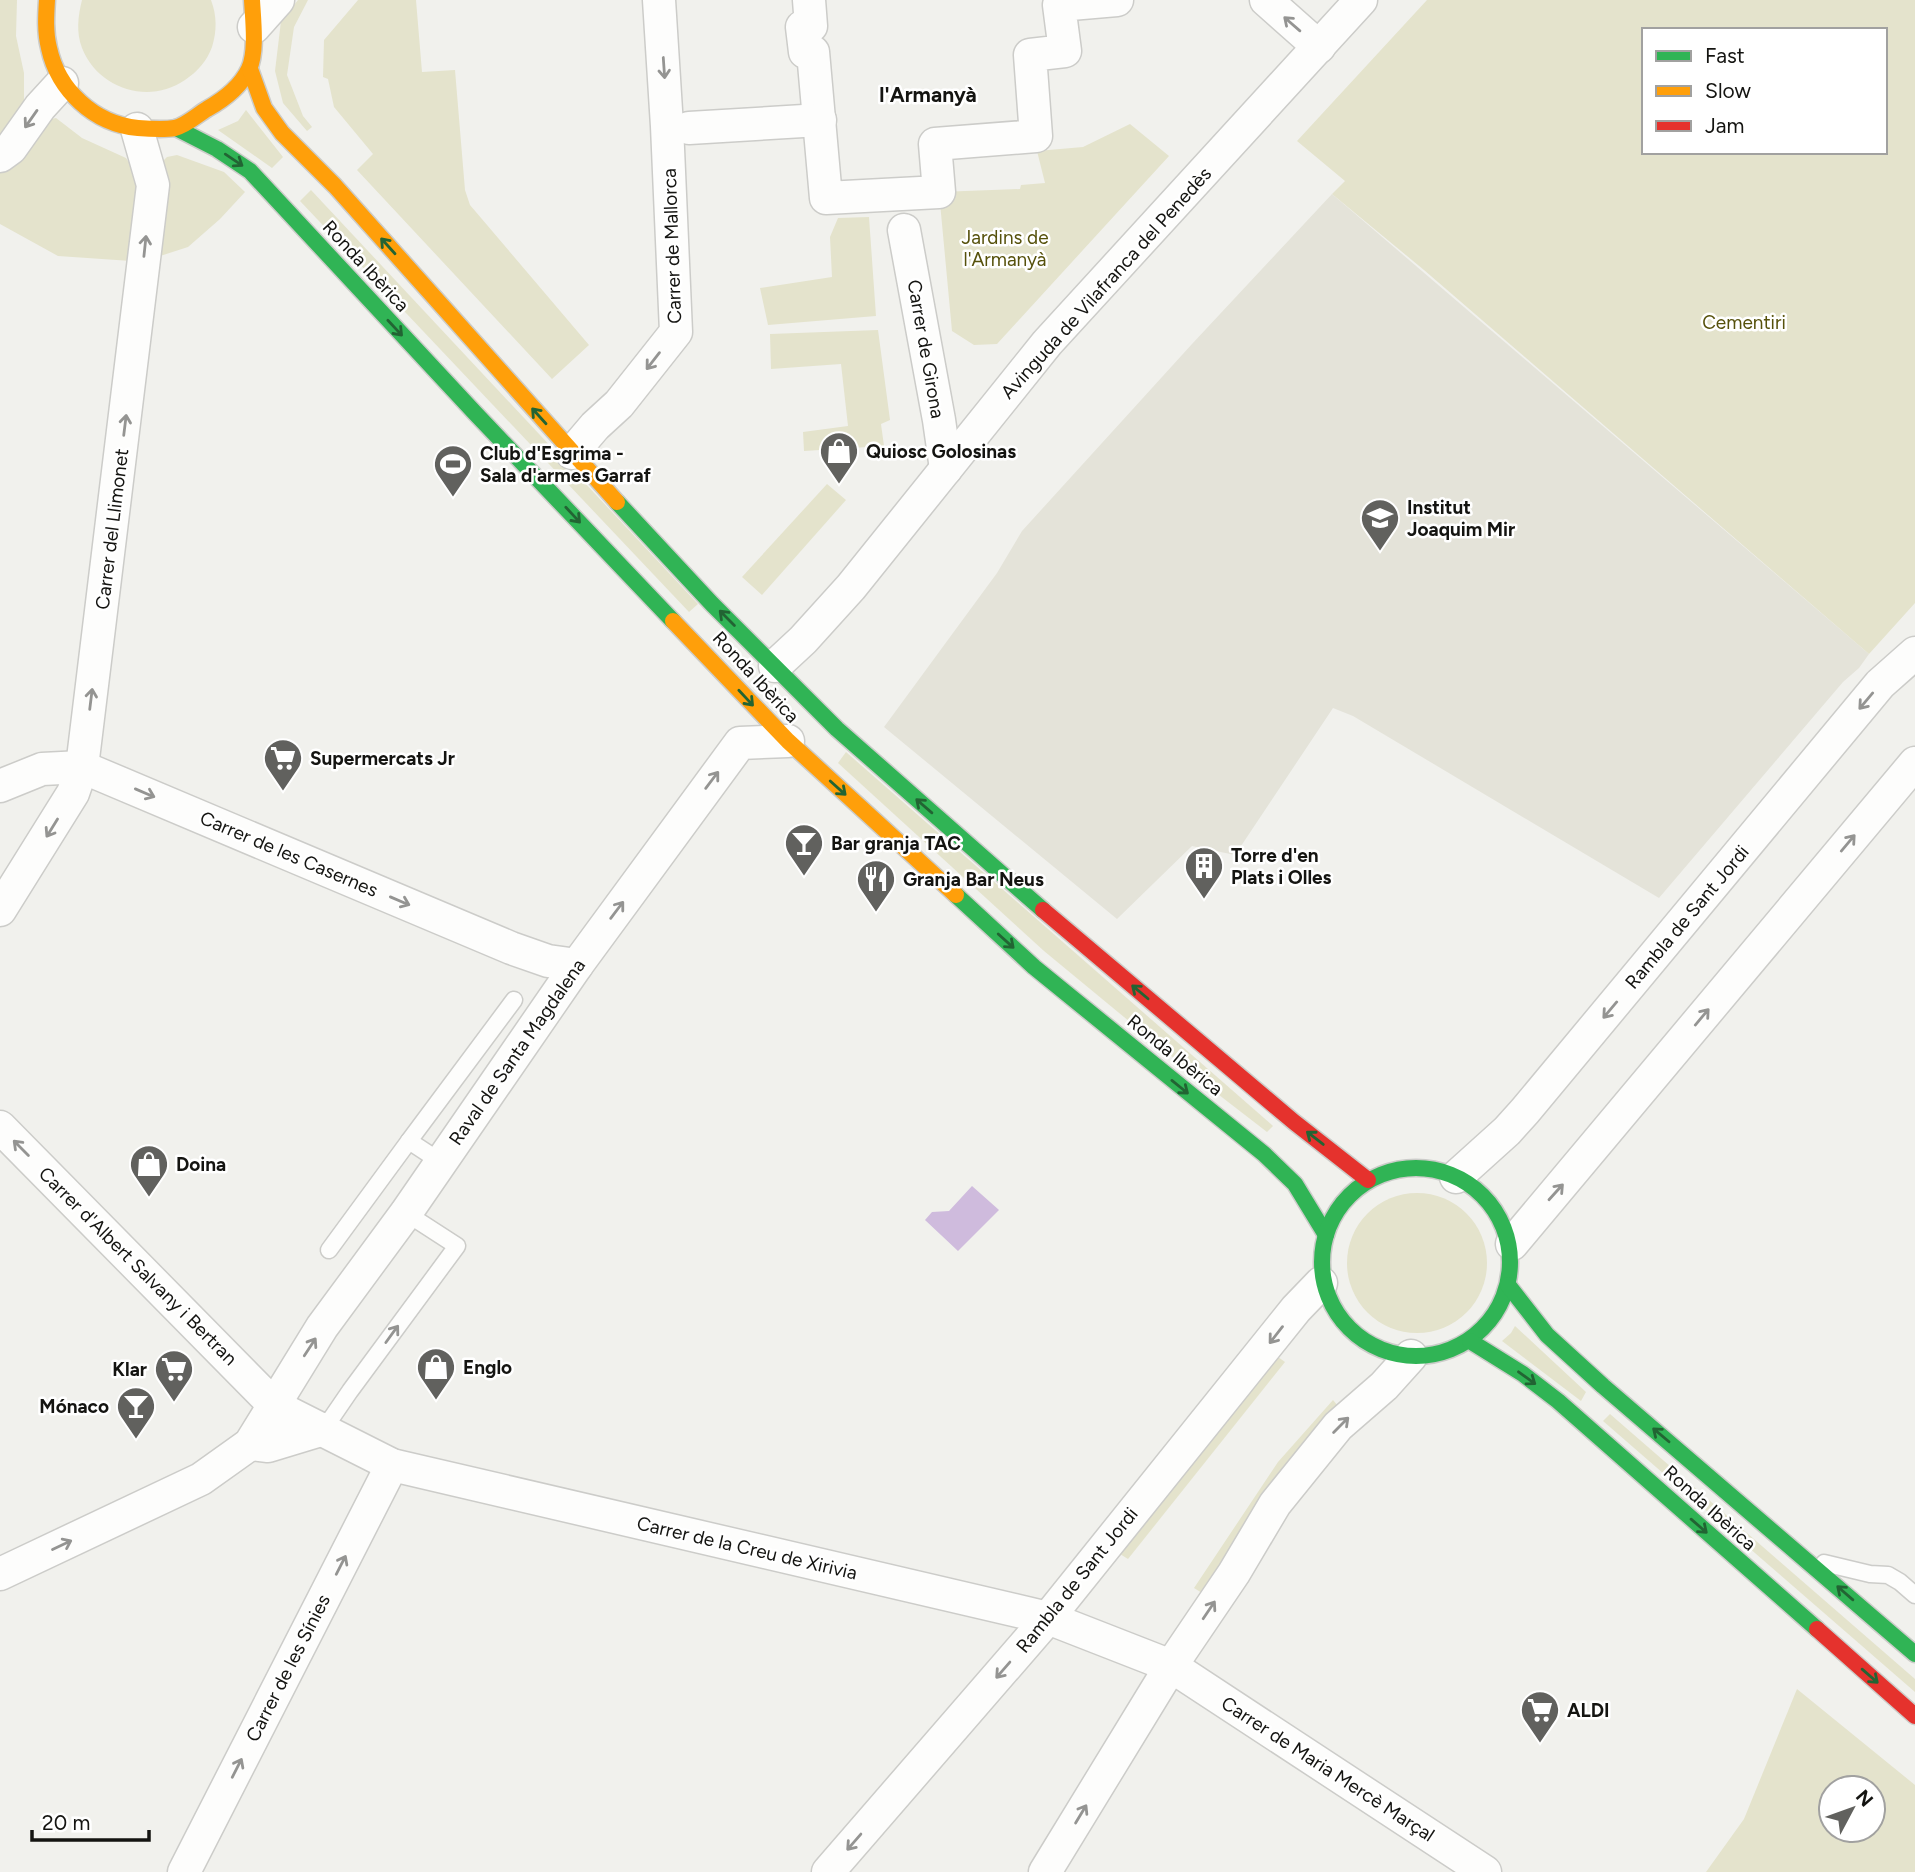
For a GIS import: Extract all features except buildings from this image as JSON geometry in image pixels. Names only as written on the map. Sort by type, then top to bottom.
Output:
[{"type":"street","points":[[47,0],[44,18],[45,41],[51,63],[62,83],[83,106],[110,121],[137,129],[176,128],[220,102],[250,69],[253,14],[278,0]]},
{"type":"street","name":"Carrer de Mallorca","points":[[572,453],[619,404],[676,332],[659,0]]},
{"type":"street","points":[[809,0],[811,26],[802,27],[804,52],[813,52],[826,198],[939,192],[935,144],[1036,136],[1030,55],[1065,51],[1059,5],[1117,0]]},
{"type":"street","points":[[1266,0],[1319,47]]},
{"type":"street","name":"Avinguda de Vilafranca del Penedès","points":[[775,666],[803,640],[851,587],[1047,343],[1361,0]]},
{"type":"street","name":"Ronda Ibèrica","points":[[250,69],[264,108],[282,133],[335,186],[572,453],[712,604],[837,729],[1068,932],[1294,1122],[1368,1180]]},
{"type":"street","points":[[0,156],[11,148],[40,107],[62,83]]},
{"type":"street","points":[[689,128],[820,120]]},
{"type":"street","name":"Ronda Ibèrica","points":[[176,128],[217,149],[250,171],[466,403],[788,741],[1034,967],[1264,1154],[1296,1184],[1326,1235]]},
{"type":"street","name":"Carrer del Llimonet","points":[[0,910],[73,793],[82,767],[153,185],[137,129]]},
{"type":"street","name":"Carrer de Girona","points":[[904,229],[946,469]]},
{"type":"street","name":"Rambla de Sant Jordi","points":[[1456,1177],[1507,1131],[1544,1090],[1880,684],[1915,653]]},
{"type":"street","name":"Raval de Santa Magdalena","points":[[250,1444],[322,1327],[406,1213],[577,965],[740,743],[788,741]]},
{"type":"street","points":[[1512,1244],[1915,763]]},
{"type":"street","name":"Carrer de les Casernes","points":[[0,786],[42,769],[82,767],[511,948],[548,961],[577,965]]},
{"type":"street","name":"Carrer d'Albert Salvany i Bertran","points":[[0,1127],[275,1406]]},
{"type":"street","points":[[1401,1169],[1435,1170],[1456,1177],[1486,1199],[1500,1218],[1512,1244],[1508,1285],[1494,1317],[1469,1340],[1450,1351],[1429,1356],[1411,1356],[1379,1349],[1355,1334],[1336,1312],[1321,1283],[1326,1235],[1342,1203],[1368,1180],[1401,1169]]},
{"type":"street","name":"Rambla de Sant Jordi","points":[[828,1872],[1048,1618],[1296,1309],[1321,1283]]},
{"type":"street","name":"Ronda Ibèrica","points":[[1508,1285],[1547,1335],[1603,1386],[1915,1654]]},
{"type":"street","name":"Ronda Ibèrica","points":[[1469,1340],[1523,1374],[1558,1401],[1915,1716]]},
{"type":"street","points":[[1045,1872],[1171,1666],[1234,1573],[1275,1504],[1338,1426],[1384,1386],[1411,1356]]},
{"type":"street","name":"Carrer de la Creu de Xirivia","points":[[275,1406],[393,1465],[1048,1618],[1171,1666]]},
{"type":"street","points":[[0,1574],[201,1479],[250,1444],[268,1446],[324,1429]]},
{"type":"street","name":"Carrer de les Sínies","points":[[184,1872],[393,1465]]},
{"type":"street","name":"Carrer de Maria Mercè Marçal","points":[[1171,1666],[1485,1872]]},
{"type":"lane","points":[[329,1250],[514,1000]]},
{"type":"lane","points":[[409,1141],[441,1162]]},
{"type":"lane","points":[[324,1429],[457,1246],[406,1213]]},
{"type":"lane","points":[[1806,1559],[1870,1574],[1888,1575],[1915,1595]]},
{"type":"shaded area","name":"Institut Joaquim Mir","points":[[1332,194],[1869,654],[1659,898],[1353,716],[1333,708],[1235,855],[1192,846],[1117,919],[884,727],[997,573],[1022,531]]},
{"type":"shaded area","points":[[972,1186],[999,1210],[958,1251],[925,1220],[932,1212],[949,1211]]},
{"type":"green space","points":[[0,0],[17,0],[16,36],[24,73],[24,103],[0,142]]},
{"type":"green space","points":[[82,0],[211,0],[216,24],[212,47],[197,70],[171,87],[141,92],[126,89],[100,74],[82,48],[78,24]]},
{"type":"green space","points":[[298,0],[308,0],[294,27],[287,75],[303,116],[312,127],[307,131],[283,103],[275,71],[281,21]]},
{"type":"green space","points":[[358,0],[416,0],[422,72],[455,70],[465,190],[470,205],[589,345],[552,379],[357,170],[373,154],[334,107],[328,79],[323,77],[324,40]]},
{"type":"green space","name":"Cementiri","points":[[1427,0],[1915,0],[1915,603],[1869,654],[1424,270],[1332,194],[1345,181],[1297,141]]},
{"type":"green space","points":[[246,110],[283,157],[272,168],[218,130],[238,121]]},
{"type":"green space","points":[[56,118],[82,138],[126,158],[140,179],[131,261],[58,256],[0,224],[0,170],[46,120]]},
{"type":"green space","name":"Jardins de l'Armanyà","points":[[1130,124],[1169,156],[997,344],[974,345],[952,331],[939,192],[1020,189],[1021,185],[1045,183],[1037,151],[1083,147]]},
{"type":"green space","points":[[177,155],[224,172],[245,192],[188,247],[157,257],[160,164],[167,157]]},
{"type":"green space","points":[[311,190],[698,604],[689,612],[300,201]]},
{"type":"green space","points":[[869,217],[876,316],[768,325],[760,288],[832,277],[830,237],[838,218]]},
{"type":"green space","points":[[878,330],[890,420],[881,424],[884,446],[804,451],[803,432],[848,426],[841,364],[771,369],[770,334]]},
{"type":"green space","points":[[827,484],[846,500],[762,595],[742,577]]},
{"type":"green space","points":[[846,752],[1273,1126],[1267,1132],[1044,951],[838,763]]},
{"type":"green space","points":[[1417,1193],[1444,1198],[1467,1213],[1482,1236],[1487,1263],[1482,1290],[1467,1313],[1444,1328],[1417,1333],[1390,1328],[1367,1313],[1352,1290],[1347,1263],[1352,1236],[1367,1213],[1390,1198]]},
{"type":"green space","points":[[1515,1326],[1586,1392],[1581,1401],[1502,1341]]},
{"type":"green space","points":[[1278,1357],[1285,1362],[1128,1559],[1120,1554]]},
{"type":"green space","points":[[1333,1400],[1338,1406],[1284,1467],[1202,1593],[1194,1588],[1278,1462]]},
{"type":"green space","points":[[1610,1414],[1915,1679],[1915,1692],[1603,1421]]},
{"type":"green space","points":[[1797,1689],[1915,1785],[1915,1872],[1706,1872],[1744,1819]]},
{"type":"traffic: fast","points":[[176,128],[217,149],[250,171],[673,621]]},
{"type":"traffic: fast","points":[[617,502],[712,604],[837,729],[1043,910]]},
{"type":"traffic: fast","points":[[956,895],[1034,967],[1264,1154],[1295,1184],[1326,1235]]},
{"type":"traffic: fast","points":[[1416,1168],[1452,1175],[1483,1195],[1503,1226],[1510,1262],[1503,1298],[1483,1329],[1452,1349],[1416,1356],[1380,1349],[1349,1329],[1329,1298],[1322,1262],[1329,1226],[1349,1195],[1380,1175],[1416,1168]]},
{"type":"traffic: fast","points":[[1508,1285],[1547,1335],[1603,1386],[1915,1654]]},
{"type":"traffic: fast","points":[[1470,1341],[1523,1374],[1558,1401],[1817,1629]]},
{"type":"traffic: slow","points":[[47,0],[46,30],[49,48],[61,78],[70,91],[80,102],[107,120],[138,128],[161,129],[175,128],[188,122],[225,97],[246,75],[253,54],[252,0]]},
{"type":"traffic: slow","points":[[250,69],[264,108],[282,133],[335,186],[617,502]]},
{"type":"traffic: slow","points":[[673,621],[788,741],[956,895]]},
{"type":"traffic: jam","points":[[1043,910],[1294,1122],[1368,1180]]},
{"type":"traffic: jam","points":[[1817,1629],[1915,1716]]},
{"type":"place","name":"Quiosc Golosinas","points":[[839,485]]},
{"type":"place","name":"Club d'Esgrima - Sala d'armes Garraf","points":[[453,498]]},
{"type":"place","name":"Institut Joaquim Mir","points":[[1380,552]]},
{"type":"place","name":"Supermercats Jr","points":[[283,792]]},
{"type":"place","name":"Bar granja TAC","points":[[804,877]]},
{"type":"place","name":"Torre d'en Plats i Olles","points":[[1204,900]]},
{"type":"place","name":"Granja Bar Neus","points":[[876,913]]},
{"type":"place","name":"Doina","points":[[149,1198]]},
{"type":"place","name":"Englo","points":[[436,1401]]},
{"type":"place","name":"Klar","points":[[174,1403]]},
{"type":"place","name":"Mónaco","points":[[136,1440]]},
{"type":"place","name":"ALDI","points":[[1540,1744]]},
{"type":"district","name":"l'Armanyà","points":[[928,94]]}]
